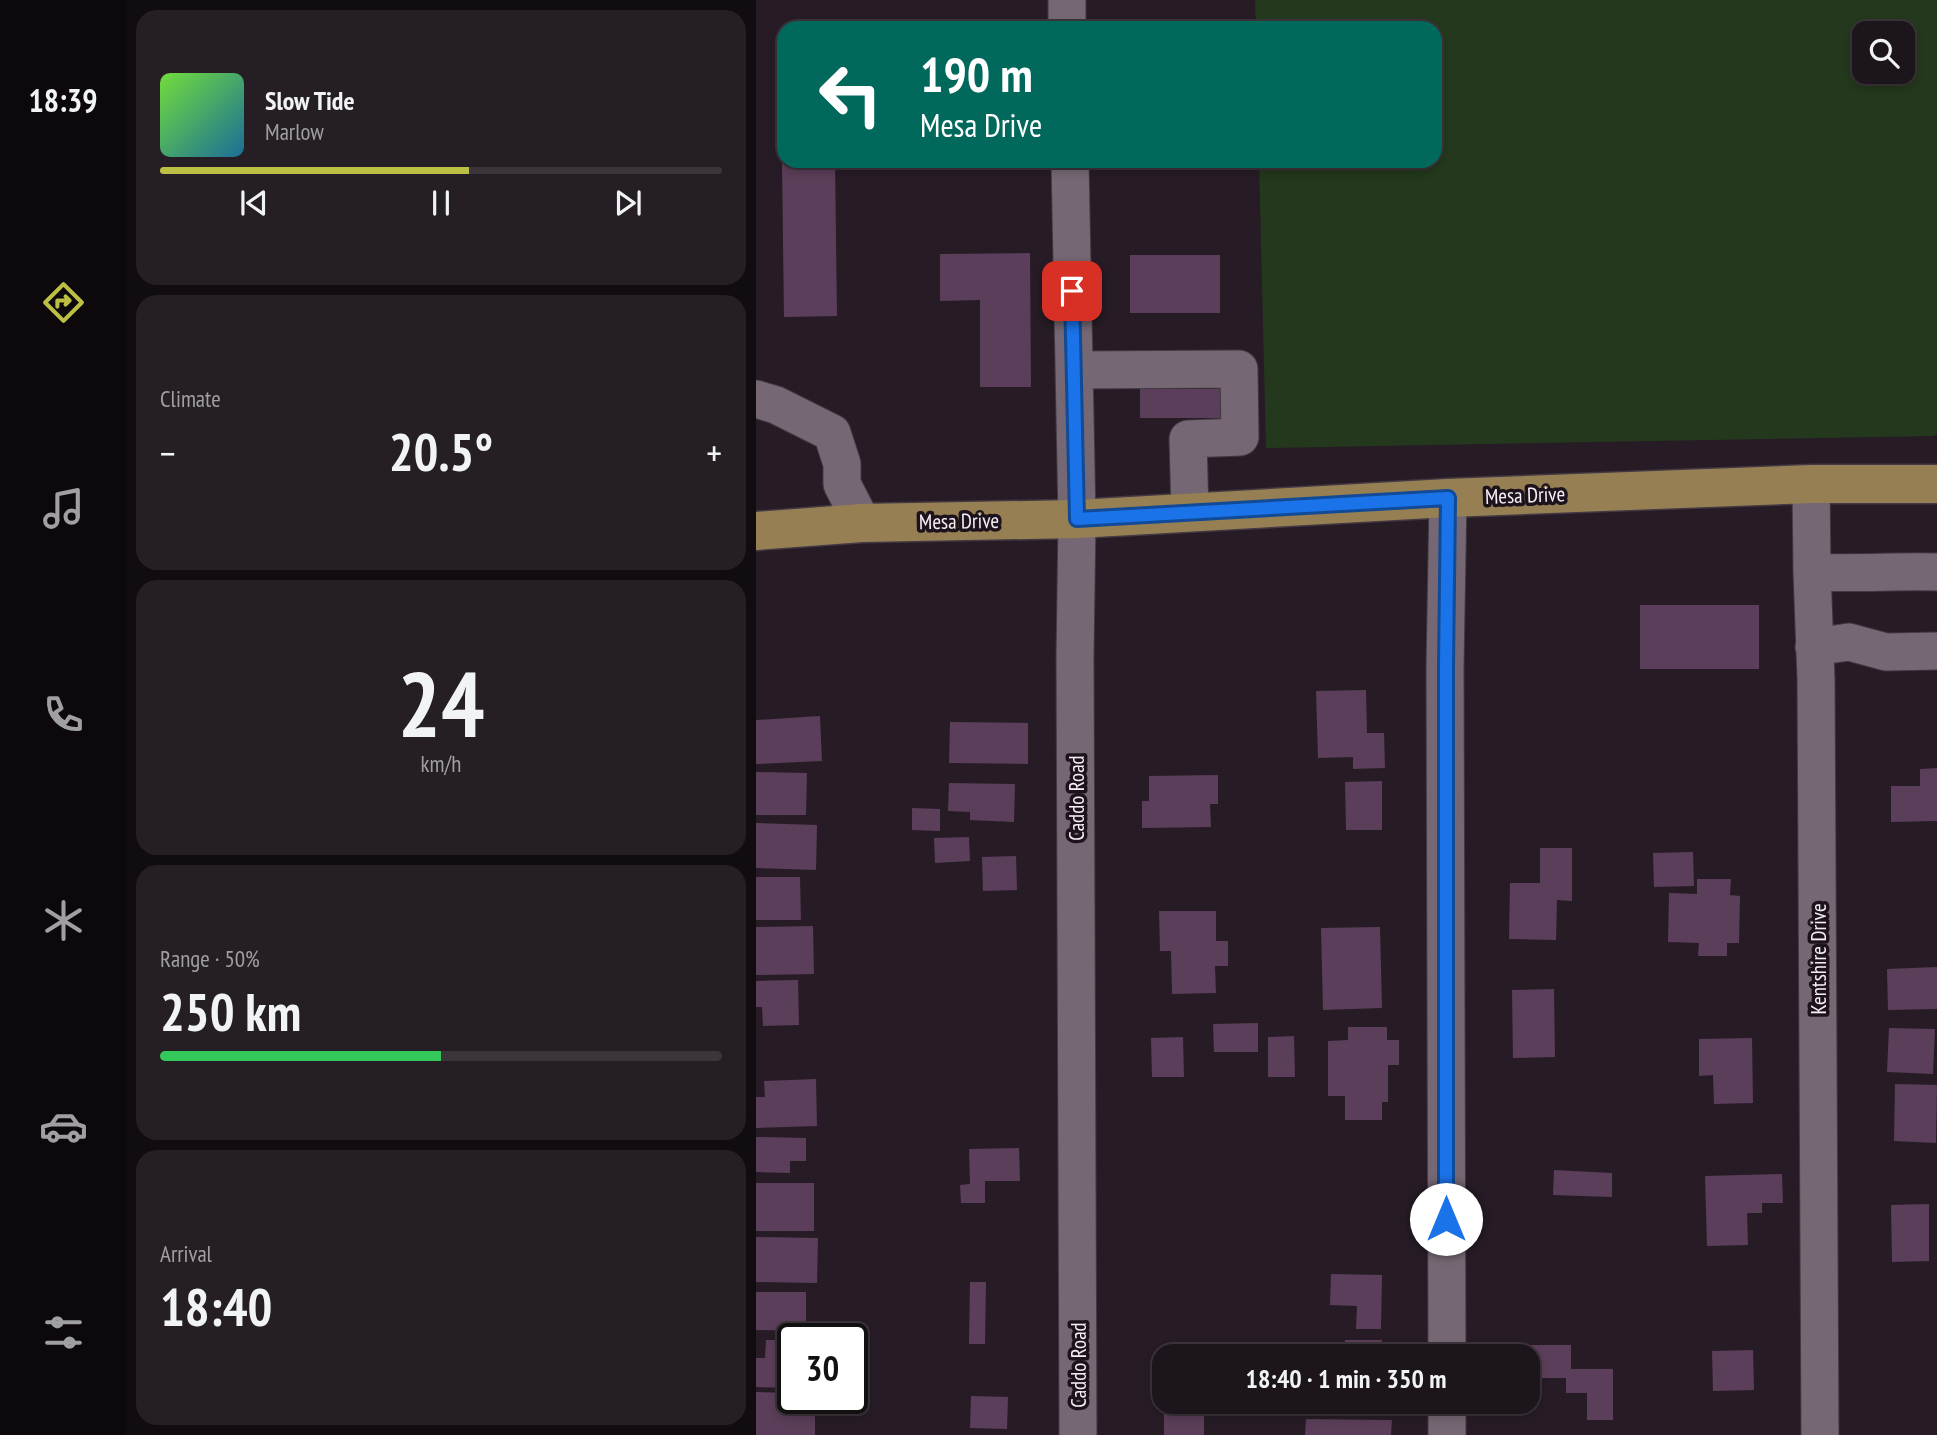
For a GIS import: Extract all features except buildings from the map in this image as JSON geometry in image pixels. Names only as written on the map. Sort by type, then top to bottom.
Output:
[{"type":"main road","name":"Mesa Drive","points":[[756,531],[862,523],[1077,519],[1448,498],[1811,484],[1937,484]]},
{"type":"main road","name":"Mesa Drive","points":[[756,514],[862,523]]},
{"type":"street","points":[[1067,0],[1067,21]]},
{"type":"street","name":"Caddo Road","points":[[1070,168],[1077,519],[1075,656],[1078,1435]]},
{"type":"street","points":[[1074,370],[1239,369],[1240,437],[1188,439],[1190,512]]},
{"type":"street","points":[[756,399],[776,404],[832,433],[842,464],[842,484],[862,523]]},
{"type":"street","name":"Kentshire Drive","points":[[1811,484],[1816,679],[1820,1435]]},
{"type":"street","points":[[1447,1344],[1448,498]]},
{"type":"street","points":[[1812,572],[1937,572]]},
{"type":"street","points":[[1814,647],[1849,642],[1886,652],[1937,651]]},
{"type":"street","points":[[1447,1414],[1447,1435]]},
{"type":"green space","points":[[1255,0],[1937,0],[1937,434],[1266,448],[1259,168],[1442,168],[1442,21],[1256,21]]},
{"type":"route","points":[[1072,291],[1077,519],[1448,498],[1446,1219]]}]
